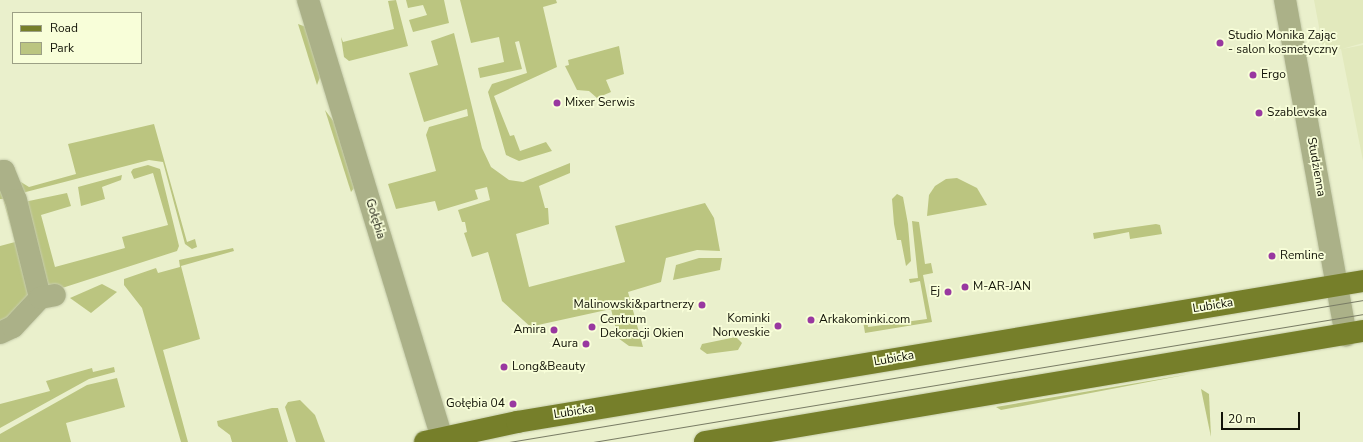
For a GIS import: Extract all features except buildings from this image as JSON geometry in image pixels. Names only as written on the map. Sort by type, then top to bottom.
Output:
[{"type":"main road","name":"Lubicka","points":[[434,439],[1363,281]]},
{"type":"main road","points":[[705,442],[1355,333]]},
{"type":"street","name":"Gołębia","points":[[308,0],[434,439]]},
{"type":"street","name":"Studzienna","points":[[1285,0],[1338,285],[1355,333]]},
{"type":"street","points":[[0,333],[13,327],[48,297],[16,200],[1,167]]},
{"type":"shaded area","points":[[1314,0],[1363,0],[1363,43],[1342,49],[1363,45],[1363,161],[1341,49],[1324,54]]},
{"type":"green space","points":[[396,0],[408,46],[349,61],[344,57],[341,37],[343,42],[394,29],[388,1]]},
{"type":"green space","points":[[406,0],[444,0],[449,23],[413,32],[409,20],[427,15],[423,5],[408,8]]},
{"type":"green space","points":[[460,0],[556,0],[557,3],[543,7],[557,67],[494,96],[510,136],[514,135],[520,151],[546,142],[552,151],[519,161],[506,155],[488,92],[492,84],[527,73],[519,41],[515,42],[522,69],[480,78],[478,68],[504,62],[499,37],[471,43]]},
{"type":"green space","points":[[298,24],[306,27],[320,77],[317,85]]},
{"type":"green space","points":[[454,33],[482,148],[491,167],[509,180],[523,182],[570,163],[570,173],[539,186],[545,208],[548,208],[549,224],[516,234],[529,287],[625,262],[615,226],[705,203],[714,218],[720,251],[697,250],[666,258],[661,282],[628,292],[643,347],[629,346],[618,338],[611,309],[538,325],[538,328],[533,329],[502,301],[488,252],[472,257],[464,233],[467,232],[465,222],[462,222],[458,210],[490,200],[487,187],[475,190],[478,199],[438,211],[435,201],[396,209],[388,184],[436,171],[426,135],[429,127],[468,116],[467,109],[424,122],[409,73],[438,65],[431,41]]},
{"type":"green space","points":[[619,46],[624,74],[606,80],[611,92],[597,98],[589,91],[577,90],[565,66],[569,65],[568,60]]},
{"type":"green space","points":[[325,110],[334,122],[354,188],[351,192]]},
{"type":"green space","points":[[154,124],[187,242],[195,239],[197,247],[192,249],[185,244],[163,162],[149,160],[22,193],[16,179],[29,187],[76,174],[68,144]]},
{"type":"green space","points":[[148,165],[160,169],[179,246],[177,251],[59,289],[45,285],[24,202],[67,193],[71,206],[41,215],[55,267],[125,248],[122,237],[168,225],[153,173],[134,179],[131,172],[133,169]]},
{"type":"green space","points":[[122,175],[121,180],[102,187],[105,199],[81,206],[78,187]]},
{"type":"green space","points":[[957,178],[977,188],[987,205],[927,216],[929,195],[935,186],[946,179]]},
{"type":"green space","points":[[0,187],[5,191],[28,294],[18,309],[0,324],[0,246],[15,242],[3,199],[0,199]]},
{"type":"green space","points":[[897,194],[903,197],[908,224],[911,261],[906,266],[901,240],[897,240],[894,224],[892,199]]},
{"type":"green space","points":[[912,221],[919,222],[925,264],[931,263],[933,273],[923,275],[932,322],[865,333],[863,321],[867,320],[868,327],[927,319],[920,281],[910,283],[909,279],[918,278]]},
{"type":"green space","points":[[1156,224],[1160,225],[1162,234],[1130,239],[1129,232],[1094,239],[1093,233]]},
{"type":"green space","points":[[233,248],[234,251],[181,266],[200,339],[163,350],[188,442],[181,442],[142,308],[124,285],[124,279],[156,268],[158,273],[180,267],[179,260]]},
{"type":"green space","points":[[699,258],[722,258],[720,270],[673,280],[676,265]]},
{"type":"green space","points":[[102,284],[117,292],[91,313],[70,298]]},
{"type":"green space","points":[[736,337],[742,343],[738,350],[707,354],[700,349],[702,344]]},
{"type":"green space","points":[[114,367],[115,372],[89,379],[0,428],[0,404],[50,391],[46,381],[92,368],[93,372]]},
{"type":"green space","points":[[1190,374],[1001,410],[996,407]]},
{"type":"green space","points":[[117,378],[125,407],[66,423],[71,442],[0,442],[0,434],[87,385]]},
{"type":"green space","points":[[1201,389],[1209,394],[1211,437]]},
{"type":"green space","points":[[300,400],[315,415],[325,442],[296,442],[285,407],[288,402]]},
{"type":"green space","points":[[272,408],[278,408],[288,442],[232,442],[230,435],[218,426],[217,421]]},
{"type":"tram line","points":[[509,442],[1363,300]]},
{"type":"tram line","points":[[593,442],[1363,314]]},
{"type":"place","name":"Studio Monika Zając - salon kosmetyczny","points":[[1220,43]]},
{"type":"place","name":"Ergo","points":[[1253,75]]},
{"type":"place","name":"Mixer Serwis","points":[[557,103]]},
{"type":"place","name":"Szablevska","points":[[1259,113]]},
{"type":"place","name":"Remline","points":[[1272,256]]},
{"type":"place","name":"M-AR-JAN","points":[[965,287]]},
{"type":"place","name":"Ej","points":[[948,292]]},
{"type":"place","name":"Malinowski&partnerzy","points":[[702,305]]},
{"type":"place","name":"Arkakominki.com","points":[[811,320]]},
{"type":"place","name":"Kominki Norweskie","points":[[778,326]]},
{"type":"place","name":"Centrum Dekoracji Okien","points":[[592,327]]},
{"type":"place","name":"Amira","points":[[554,330]]},
{"type":"place","name":"Aura","points":[[586,344]]},
{"type":"place","name":"Long&Beauty","points":[[504,367]]},
{"type":"place","name":"Gołębia 04","points":[[513,404]]}]
